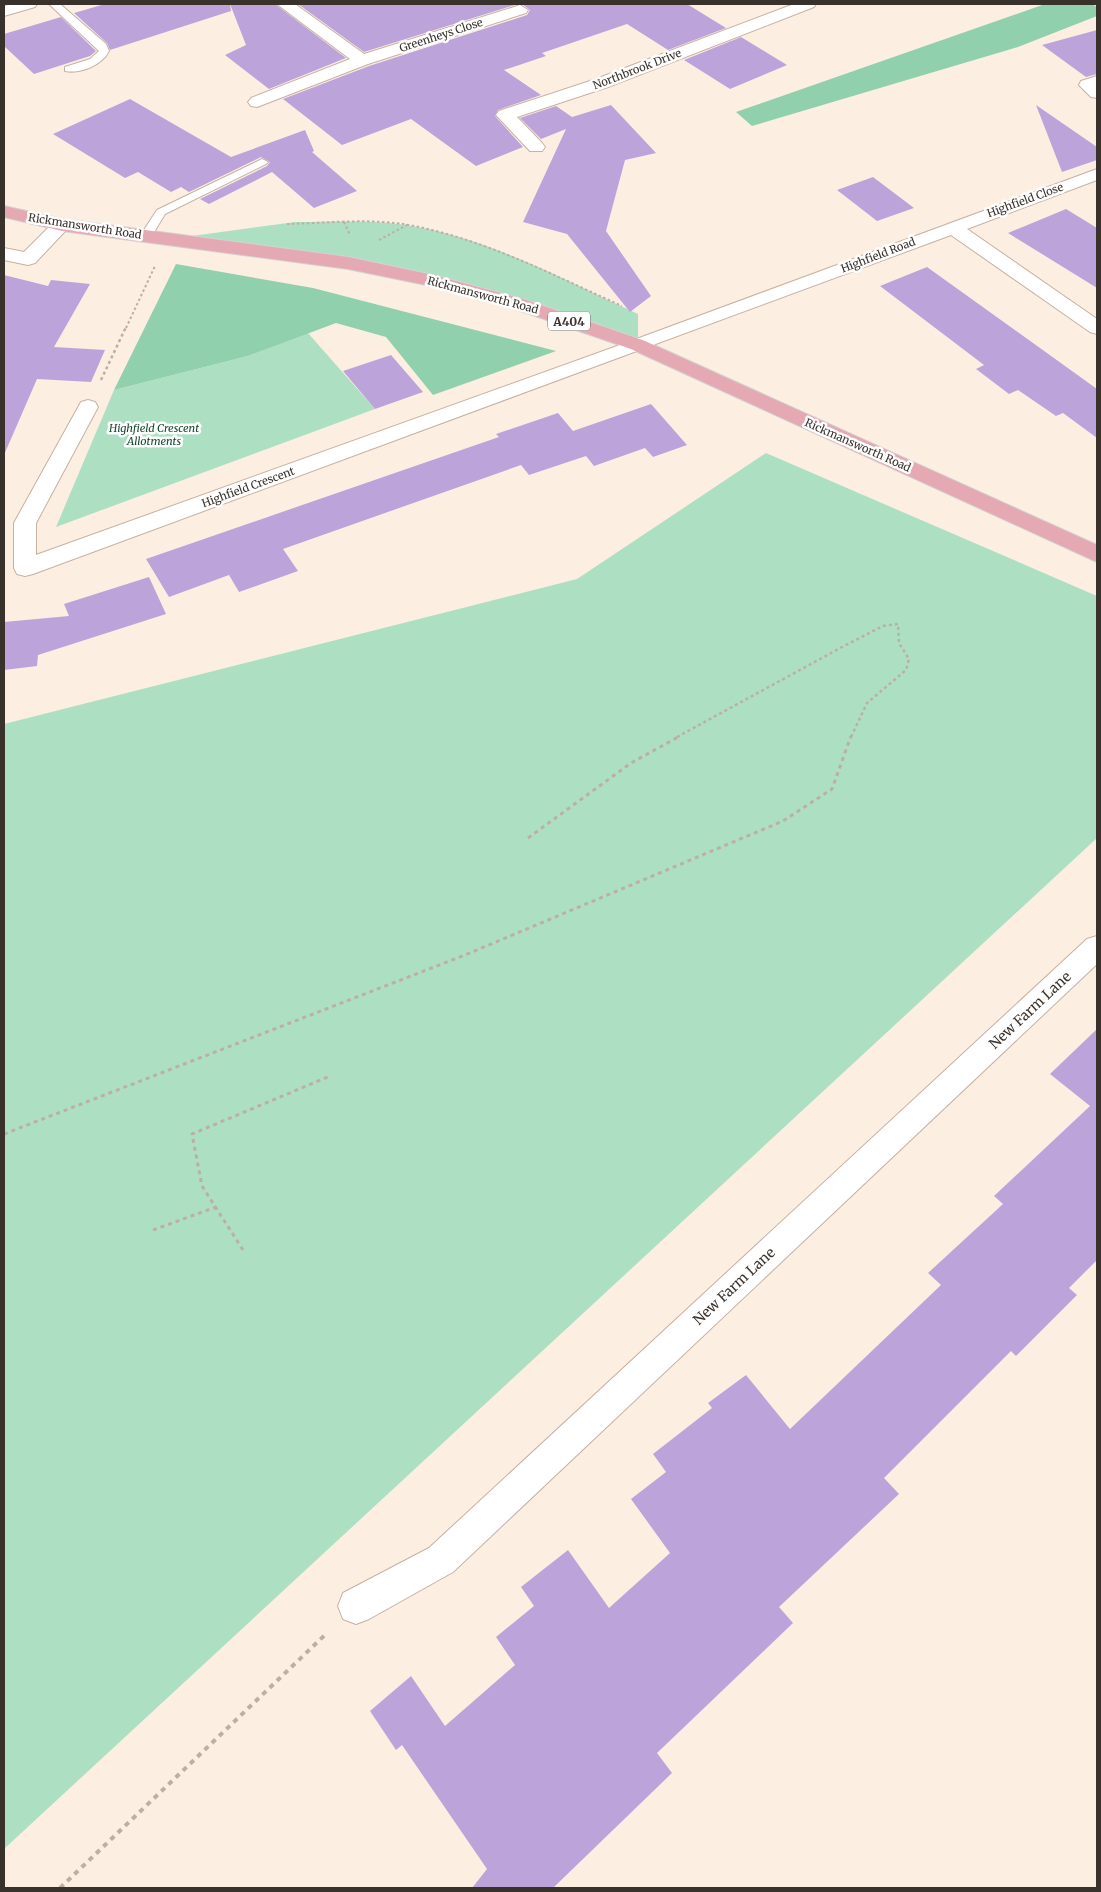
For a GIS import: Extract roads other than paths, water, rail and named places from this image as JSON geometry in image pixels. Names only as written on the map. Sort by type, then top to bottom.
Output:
[{"type":"main road","name":"Rickmansworth Road","points":[[4,212],[62,225],[348,263],[433,281],[516,303],[638,345],[1097,554]]},
{"type":"street","points":[[4,11],[24,4]]},
{"type":"street","points":[[285,4],[362,60]]},
{"type":"street","points":[[764,4],[781,14]]},
{"type":"street","name":"Northbrook Drive","points":[[536,147],[505,116],[602,83],[808,4]]},
{"type":"street","name":"Greenheys Close","points":[[257,102],[362,60],[520,10]]},
{"type":"street","points":[[1097,81],[1087,85],[1097,93]]},
{"type":"street","name":"Highfield Close","points":[[952,227],[1097,174]]},
{"type":"street","points":[[4,254],[28,259],[62,225]]},
{"type":"street","points":[[952,227],[1097,328]]},
{"type":"street","name":"Highfield Road","points":[[638,345],[952,227]]},
{"type":"street","name":"Highfield Crescent","points":[[88,407],[25,522],[25,568],[638,345]]},
{"type":"street","name":"New Farm Lane","points":[[356,1606],[440,1560],[1097,947]]},
{"type":"lane","points":[[54,4],[102,46],[104,51],[102,57],[94,62],[69,70]]},
{"type":"lane","points":[[146,236],[161,212],[262,162]]},
{"type":"park label","name":"Highfield Crescent Allotments","points":[[154,434]]}]
